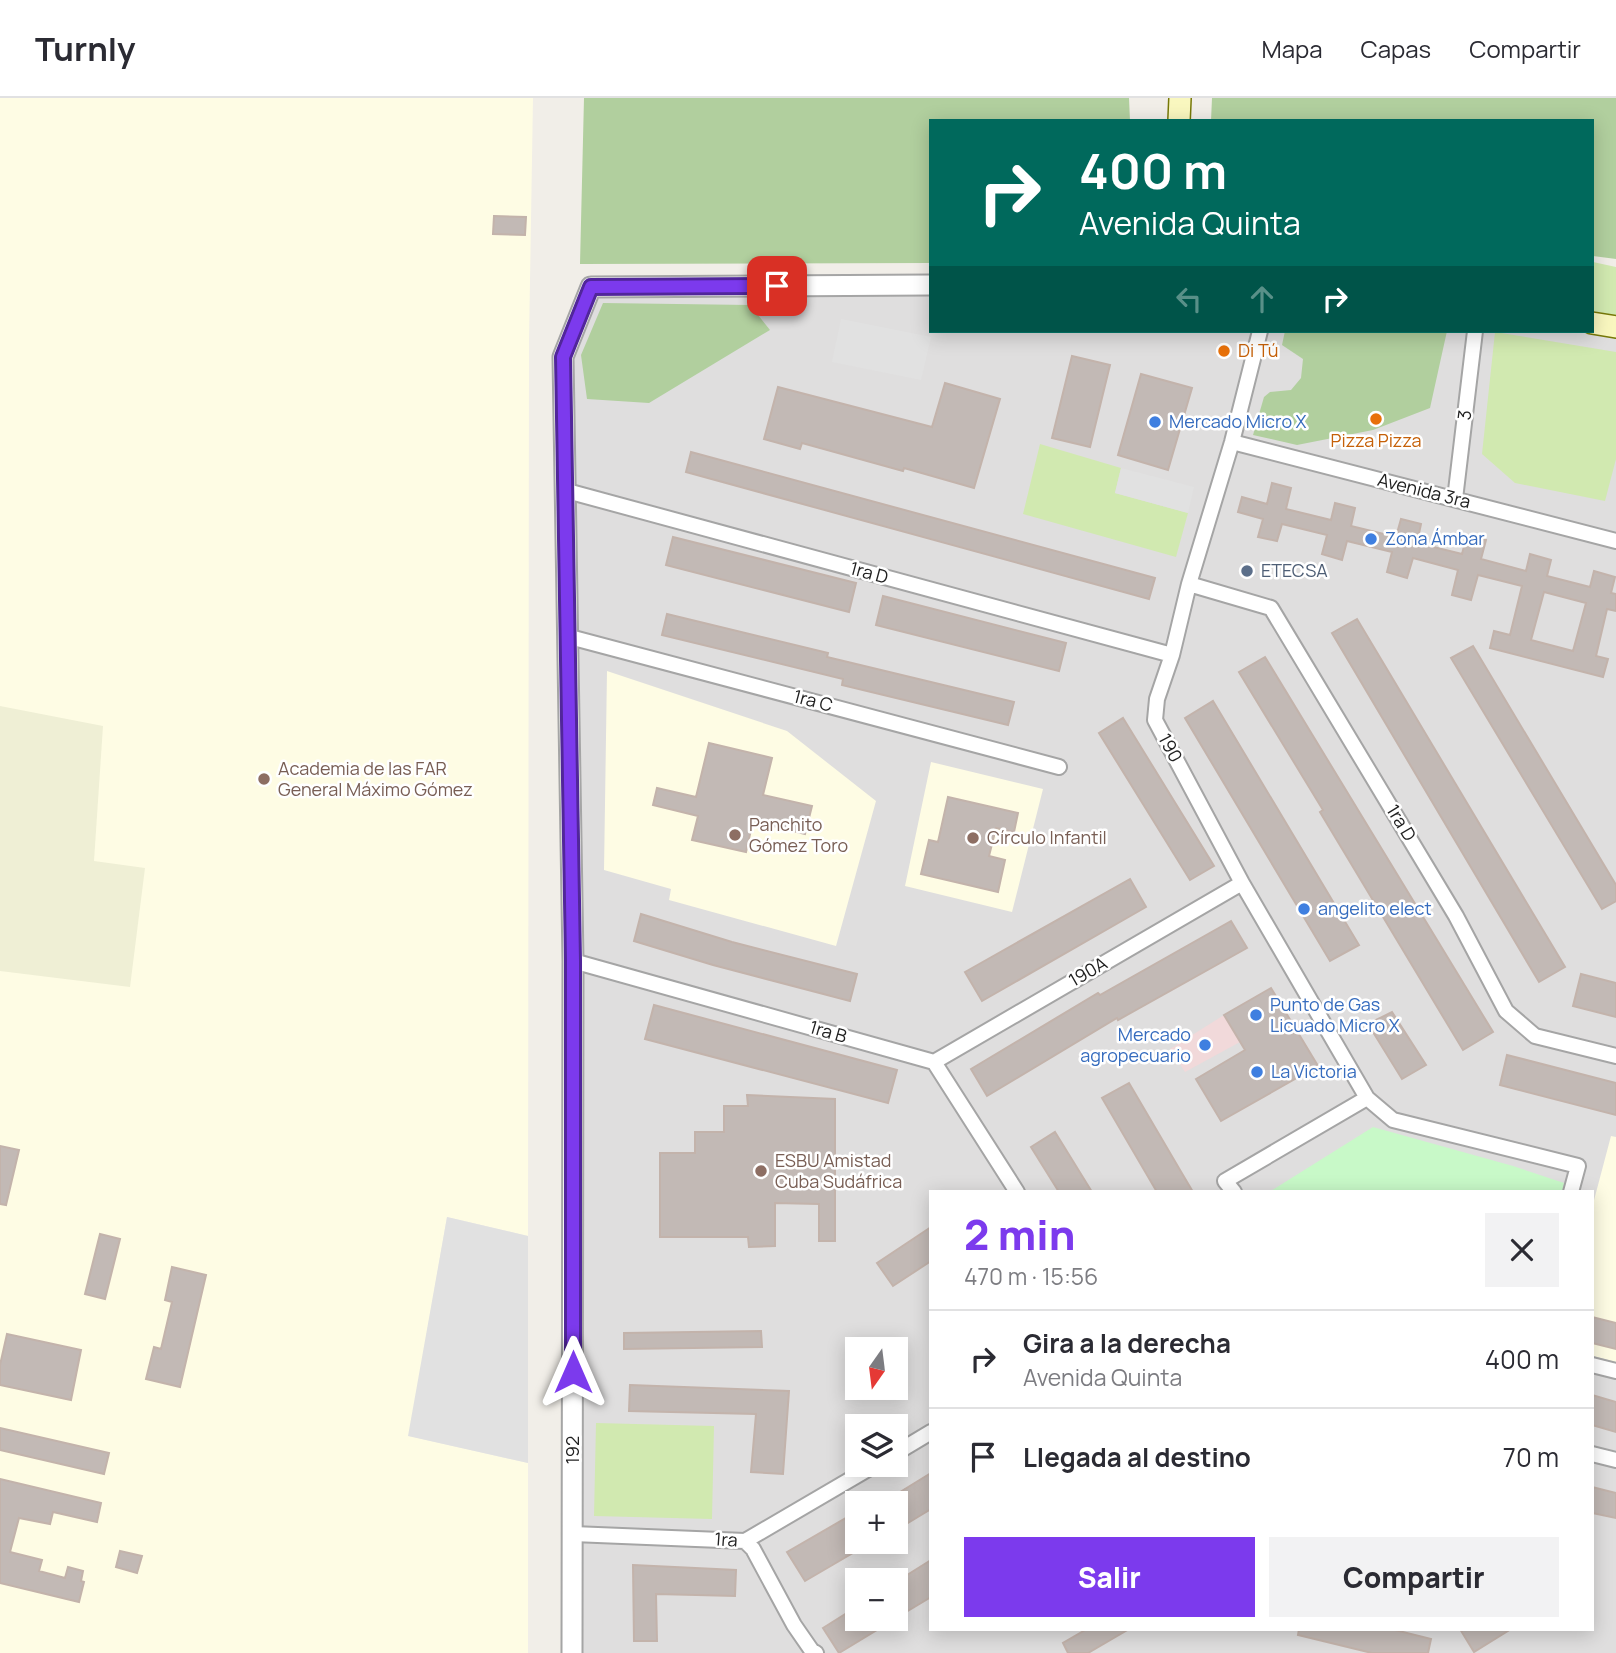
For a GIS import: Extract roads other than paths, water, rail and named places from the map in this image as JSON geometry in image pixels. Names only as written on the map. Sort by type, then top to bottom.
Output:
[{"type":"main road","points":[[1179,119],[1180,98]]},
{"type":"main road","points":[[1594,323],[1616,327]]},
{"type":"street","name":"192","points":[[572,1653],[573,961],[563,357],[591,287],[929,285]]},
{"type":"street","name":"190","points":[[1259,333],[1232,442],[1157,699],[1154,720],[1242,883],[1367,1098],[1393,1120],[1578,1166],[1572,1190]]},
{"type":"street","name":"3","points":[[1455,499],[1475,333]]},
{"type":"street","name":"Avenida 3ra","points":[[1232,442],[1616,541]]},
{"type":"street","name":"1ra D","points":[[567,491],[1172,655]]},
{"type":"street","name":"1ra D","points":[[1189,584],[1271,608],[1456,916],[1507,1011],[1535,1036],[1616,1056]]},
{"type":"street","name":"1ra C","points":[[566,636],[1059,767]]},
{"type":"street","name":"190A","points":[[934,1062],[1242,883]]},
{"type":"street","name":"1ra B","points":[[573,961],[934,1062]]},
{"type":"street","points":[[934,1062],[1016,1190]]},
{"type":"street","points":[[1232,1190],[1225,1181],[1367,1098]]},
{"type":"street","points":[[1594,1366],[1616,1371]]},
{"type":"street","points":[[908,1445],[929,1433]]},
{"type":"street","points":[[1594,1454],[1616,1460]]},
{"type":"street","points":[[745,1541],[854,1477]]},
{"type":"street","name":"1ra","points":[[573,1534],[745,1541],[753,1549],[794,1625],[816,1653]]},
{"type":"place","name":"Di Tú","points":[[1224,351]]},
{"type":"place","name":"Pizza Pizza","points":[[1376,419]]},
{"type":"place","name":"Mercado Micro X","points":[[1155,422]]},
{"type":"place","name":"Zona Ámbar","points":[[1371,539]]},
{"type":"place","name":"ETECSA","points":[[1247,571]]},
{"type":"place","name":"Academia de las FAR General Máximo Gómez","points":[[264,779]]},
{"type":"place","name":"Panchito Gómez Toro","points":[[735,835]]},
{"type":"place","name":"Círculo Infantil","points":[[973,838]]},
{"type":"place","name":"angelito elect","points":[[1304,909]]},
{"type":"place","name":"Punto de Gas Licuado Micro X","points":[[1256,1015]]},
{"type":"place","name":"Mercado agropecuario","points":[[1205,1045]]},
{"type":"place","name":"La Victoria","points":[[1257,1072]]},
{"type":"place","name":"ESBU Amistad Cuba Sudáfrica","points":[[761,1171]]}]
